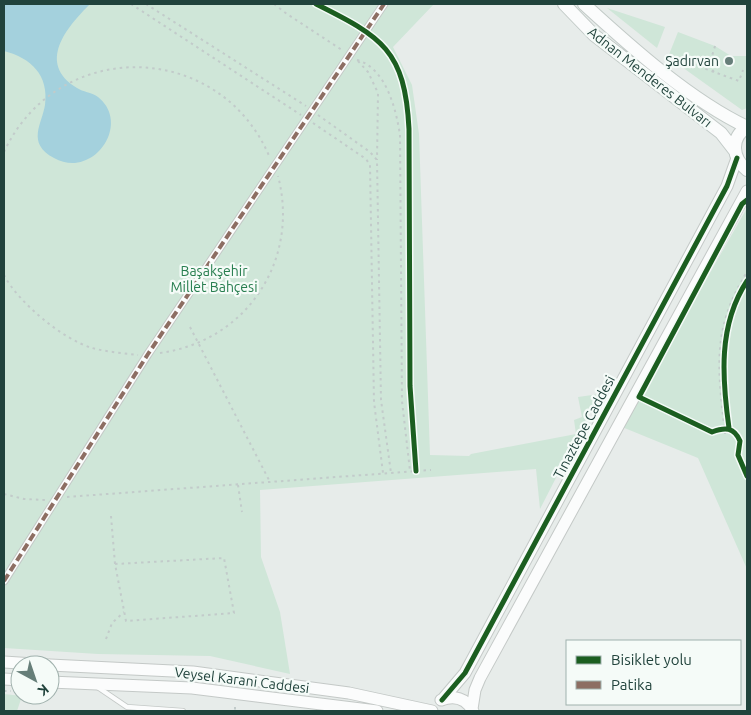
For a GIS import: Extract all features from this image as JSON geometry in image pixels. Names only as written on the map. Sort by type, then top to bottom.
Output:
[{"type":"main road","name":"Adnan Menderes Bulvarı","points":[[564,4],[594,35],[721,133],[747,170]]},
{"type":"main road","name":"Adnan Menderes Bulvarı","points":[[584,4],[658,67],[729,119],[747,127]]},
{"type":"main road","points":[[736,155],[738,136],[747,127]]},
{"type":"street","points":[[4,581],[148,354],[384,4]]},
{"type":"street","name":"Tınaztepe Caddesi","points":[[432,711],[465,673],[727,186],[736,155]]},
{"type":"street","points":[[472,710],[475,690],[480,678],[747,191]]},
{"type":"street","name":"Veysel Karani Caddesi","points":[[60,666],[193,672],[349,693],[432,711]]},
{"type":"street","name":"Veysel Karani Caddesi","points":[[60,682],[192,688],[377,711]]},
{"type":"street","points":[[442,700],[455,697],[462,699],[472,710]]},
{"type":"lane","points":[[90,683],[127,707],[183,711]]},
{"type":"path","points":[[131,4],[366,159],[370,165],[374,402],[383,473]]},
{"type":"path","points":[[146,4],[312,110],[370,152],[377,160],[381,400],[391,473]]},
{"type":"path","points":[[714,46],[709,66],[714,72]]},
{"type":"path","points":[[669,55],[739,81],[743,70]]},
{"type":"path","points":[[357,60],[368,66],[383,83],[396,112],[400,135],[402,401],[410,471]]},
{"type":"path","points":[[4,152],[10,139],[36,105],[79,78],[114,68],[161,68],[203,82],[237,106],[264,142],[275,166],[283,195],[284,231],[273,271],[242,312],[228,325],[198,343],[173,351],[138,356],[90,347],[58,330],[28,307],[4,277]]},
{"type":"path","points":[[725,431],[719,352],[721,332],[735,291],[747,272]]},
{"type":"path","points":[[716,430],[725,431],[730,428],[726,403],[724,354],[726,334],[734,305],[747,281]]},
{"type":"path","points":[[190,327],[270,482]]},
{"type":"path","points":[[414,439],[416,471]]},
{"type":"path","points":[[4,494],[24,499],[55,498],[431,470]]},
{"type":"path","points":[[238,485],[242,512]]},
{"type":"path","points":[[111,516],[115,564],[126,621],[234,613],[224,558],[115,564]]},
{"type":"path","points":[[106,639],[112,623],[124,612]]},
{"type":"green space","name":"Başakşehir Millet Bahçesi","points":[[4,4],[434,4],[393,47],[412,85],[419,134],[430,455],[469,456],[471,454],[576,434],[574,420],[582,417],[578,397],[599,394],[540,509],[536,469],[260,490],[261,557],[280,612],[290,674],[210,656],[98,654],[4,648]]},
{"type":"green space","points":[[607,8],[665,27],[657,48]]},
{"type":"green space","points":[[678,32],[715,46],[731,56],[747,56],[747,108],[742,110],[668,57]]},
{"type":"green space","points":[[747,208],[747,569],[698,458],[622,427]]},
{"type":"green space","points":[[4,694],[10,695],[10,705],[19,705],[17,711],[4,711]]},
{"type":"water","points":[[4,4],[90,4],[72,23],[65,34],[57,56],[58,68],[65,78],[79,89],[98,97],[107,108],[111,121],[109,134],[103,146],[94,155],[82,162],[68,163],[54,158],[40,146],[38,133],[45,105],[44,85],[36,69],[30,63],[4,51]]},
{"type":"marked path","points":[[4,581],[148,354],[384,4]]},
{"type":"cycle path","points":[[316,4],[358,26],[386,49],[395,63],[407,102],[409,129],[410,386],[416,471]]},
{"type":"cycle path","points":[[442,700],[465,673],[727,186],[737,158]]},
{"type":"cycle path","points":[[747,200],[742,204],[639,397],[712,432],[729,429],[735,433],[740,441],[738,455],[747,476]]},
{"type":"cycle path","points":[[729,428],[724,352],[731,316],[747,281]]},
{"type":"place","name":"Şadırvan","points":[[729,61]]}]
